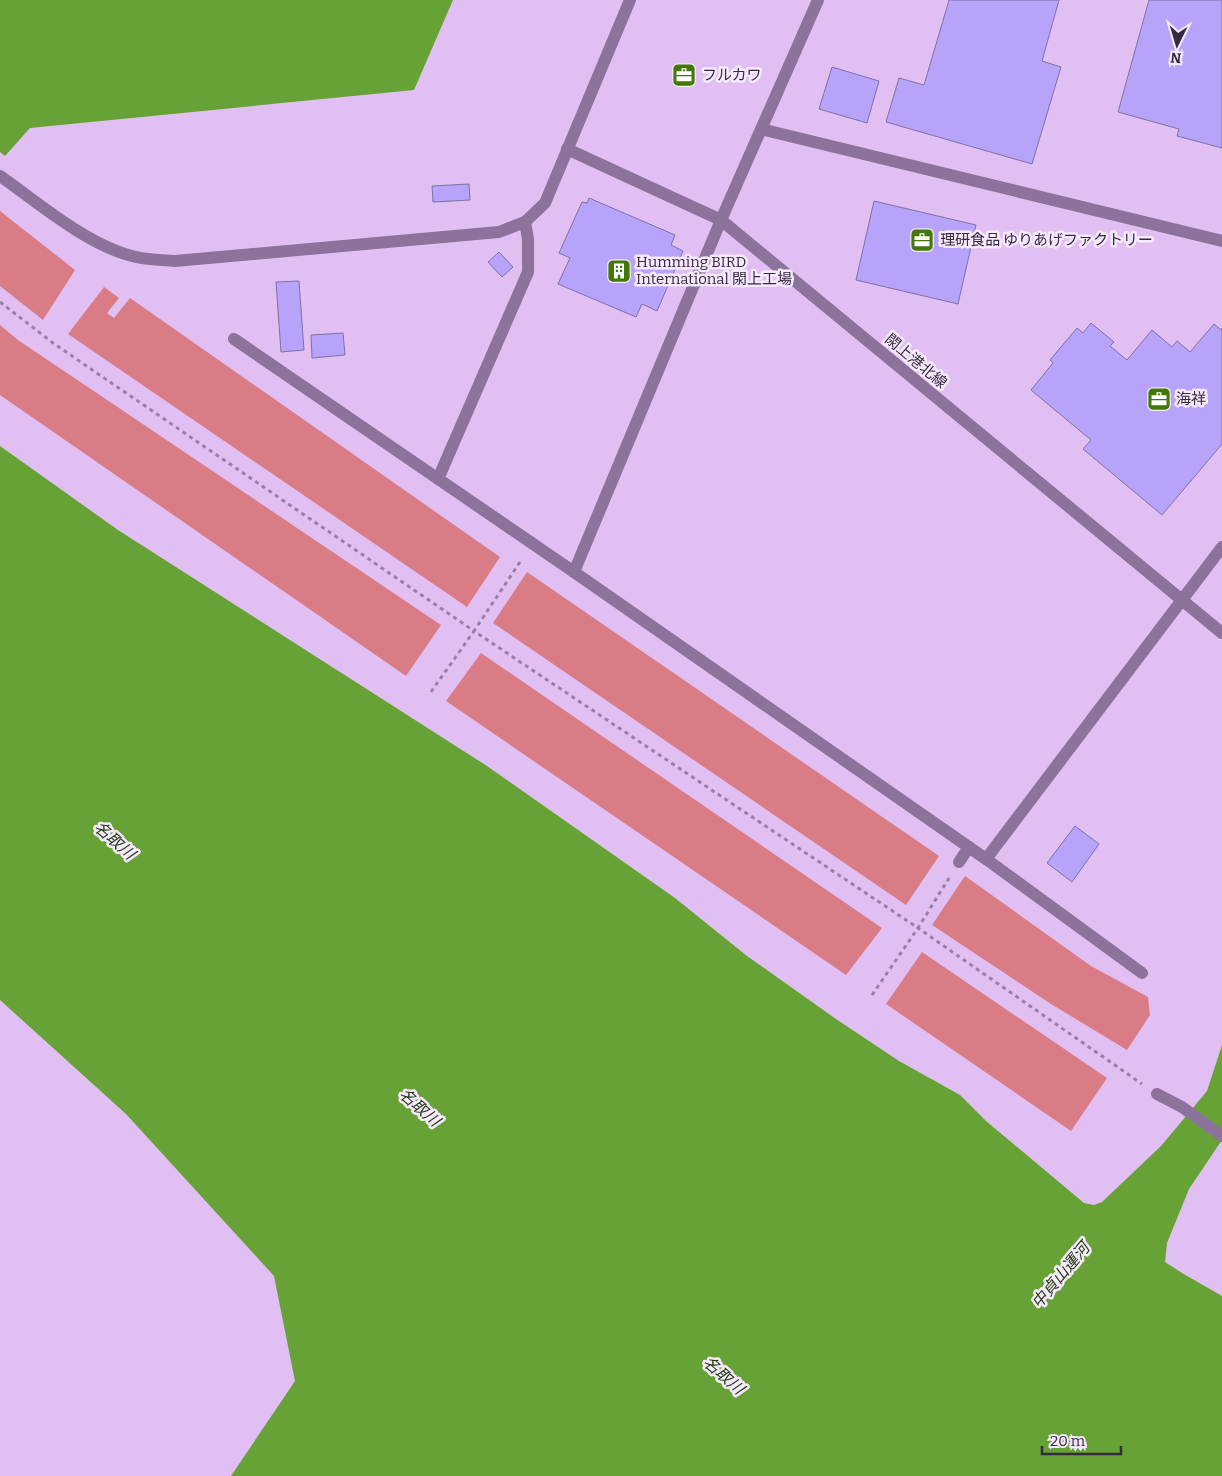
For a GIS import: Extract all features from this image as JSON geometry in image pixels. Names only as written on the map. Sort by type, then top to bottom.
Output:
[{"type":"street","points":[[0,176],[90,239],[108,248],[137,258],[175,261],[499,232],[525,222],[545,203],[630,0]]},
{"type":"street","points":[[574,572],[721,220],[818,0]]},
{"type":"street","points":[[761,129],[1222,240]]},
{"type":"street","name":"閖上港北線","points":[[567,149],[721,220],[1222,633]]},
{"type":"street","points":[[438,479],[528,272],[528,239],[525,222]]},
{"type":"street","points":[[234,339],[574,572],[986,859],[1142,973]]},
{"type":"street","points":[[986,859],[1222,547]]},
{"type":"street","points":[[959,862],[968,847]]},
{"type":"street","points":[[1157,1094],[1182,1107],[1222,1136]]},
{"type":"path","points":[[0,302],[53,343],[474,631],[918,928],[1157,1094]]},
{"type":"path","points":[[431,692],[516,568]]},
{"type":"path","points":[[872,995],[918,928],[959,862]]},
{"type":"shaded area","points":[[0,211],[75,270],[43,320],[0,286]]},
{"type":"shaded area","points":[[104,287],[119,298],[107,313],[114,318],[130,298],[500,557],[467,607],[68,334]]},
{"type":"shaded area","points":[[0,325],[18,340],[441,625],[406,676],[0,395]]},
{"type":"shaded area","points":[[527,572],[939,856],[906,905],[493,623]]},
{"type":"shaded area","points":[[481,653],[882,928],[846,975],[446,701]]},
{"type":"shaded area","points":[[965,876],[1091,966],[1148,997],[1150,1015],[1127,1050],[1051,1004],[932,925]]},
{"type":"shaded area","points":[[922,952],[1107,1078],[1071,1131],[886,1004]]},
{"type":"water","points":[[0,0],[453,0],[414,90],[30,128],[5,156],[0,152]]},
{"type":"water","points":[[0,446],[118,530],[487,766],[675,898],[747,956],[836,1019],[899,1061],[960,1095],[986,1121],[1084,1203],[1094,1205],[1102,1202],[1161,1146],[1207,1091],[1222,1045],[1222,1140],[1189,1189],[1167,1243],[1165,1262],[1222,1296],[1222,1476],[231,1476],[295,1381],[274,1276],[126,1114],[0,1000]]},
{"type":"building","points":[[949,0],[1059,0],[1042,61],[1061,67],[1032,164],[886,122],[899,78],[924,85]]},
{"type":"building","points":[[1149,0],[1222,0],[1222,148],[1177,136],[1179,129],[1118,112]]},
{"type":"building","points":[[832,67],[879,81],[867,123],[819,109]]},
{"type":"building","points":[[469,184],[470,200],[433,202],[432,186]]},
{"type":"building","name":"Humming BIRD International 閖上工場","points":[[589,198],[675,235],[671,245],[683,251],[657,311],[642,304],[636,317],[558,284],[570,258],[559,253],[582,202],[587,203]]},
{"type":"building","points":[[874,201],[976,225],[958,304],[856,280]]},
{"type":"building","points":[[499,252],[513,267],[502,277],[488,262]]},
{"type":"building","points":[[299,281],[304,350],[281,352],[276,282]]},
{"type":"building","points":[[1091,323],[1114,342],[1110,346],[1127,360],[1152,330],[1172,347],[1177,341],[1190,352],[1214,324],[1221,330],[1222,328],[1222,444],[1162,515],[1083,449],[1091,440],[1031,390],[1053,363],[1050,360],[1077,328],[1083,333]]},
{"type":"building","points":[[343,333],[345,355],[312,358],[311,335]]},
{"type":"building","points":[[1075,826],[1099,844],[1072,882],[1047,863]]},
{"type":"place","name":"フルカワ","points":[[684,75]]},
{"type":"place","name":"理研食品 ゆりあげファクトリー","points":[[922,240]]},
{"type":"place","name":"Humming BIRD International 閖上工場","points":[[619,271]]},
{"type":"place","name":"海祥","points":[[1159,399]]},
{"type":"water label","name":"名取川","points":[[115,840]]},
{"type":"water label","name":"名取川","points":[[420,1107]]},
{"type":"water label","name":"中貞山運河","points":[[1060,1275]]},
{"type":"water label","name":"名取川","points":[[724,1375]]}]
